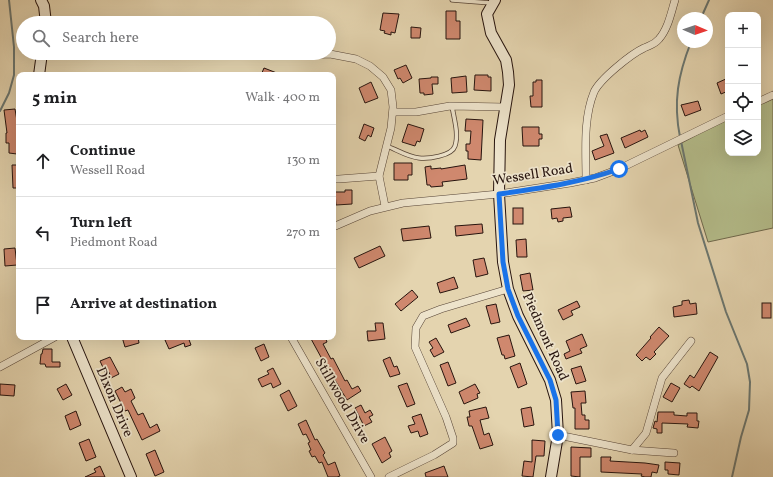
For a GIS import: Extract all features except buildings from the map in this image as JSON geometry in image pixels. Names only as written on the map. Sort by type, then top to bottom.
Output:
[{"type":"street","points":[[41,0],[44,6],[45,16]]},
{"type":"street","points":[[586,180],[588,114],[595,91],[611,72],[644,48],[654,45],[660,38],[667,25],[675,0]]},
{"type":"street","name":"Piedmont Road","points":[[494,2],[487,14],[490,33],[506,60],[509,85],[500,140],[499,194],[503,262],[508,289],[518,316],[550,380],[556,400],[558,435],[551,477]]},
{"type":"street","points":[[336,55],[356,59],[370,66],[383,77],[391,90],[393,112],[391,128],[379,176],[385,206]]},
{"type":"street","points":[[39,72],[41,60]]},
{"type":"street","points":[[761,101],[773,95]]},
{"type":"street","points":[[393,112],[416,112],[452,106],[505,107]]},
{"type":"street","name":"Wessell Road","points":[[336,226],[385,206],[499,194],[586,180],[619,169],[725,117]]},
{"type":"street","points":[[336,179],[379,176]]},
{"type":"street","points":[[389,477],[434,455],[452,443],[446,417],[415,347],[416,328],[423,316],[441,309],[508,289]]},
{"type":"street","points":[[0,367],[50,340]]},
{"type":"street","name":"Dixon Drive","points":[[73,340],[131,477]]},
{"type":"street","name":"Stillwood Drive","points":[[293,340],[371,477]]},
{"type":"street","points":[[632,450],[646,433],[662,378],[691,341]]},
{"type":"street","points":[[558,435],[632,450],[674,453]]},
{"type":"lane","points":[[452,0],[494,2]]},
{"type":"lane","points":[[387,146],[417,158],[451,153],[455,149],[456,141],[452,106]]},
{"type":"green space","points":[[773,95],[773,228],[708,242],[678,145],[725,120],[725,156],[761,156],[761,101]]},
{"type":"waterway","points":[[0,111],[9,93],[14,75],[14,47],[9,0]]},
{"type":"waterway","points":[[704,12],[709,0]]},
{"type":"waterway","points":[[680,137],[677,112],[678,89],[689,48]]},
{"type":"waterway","points":[[681,141],[698,223],[726,312],[747,364],[750,382],[749,410],[732,477]]},
{"type":"route","points":[[558,435],[556,400],[550,380],[518,316],[508,289],[503,262],[499,194],[595,178],[619,169]]}]
